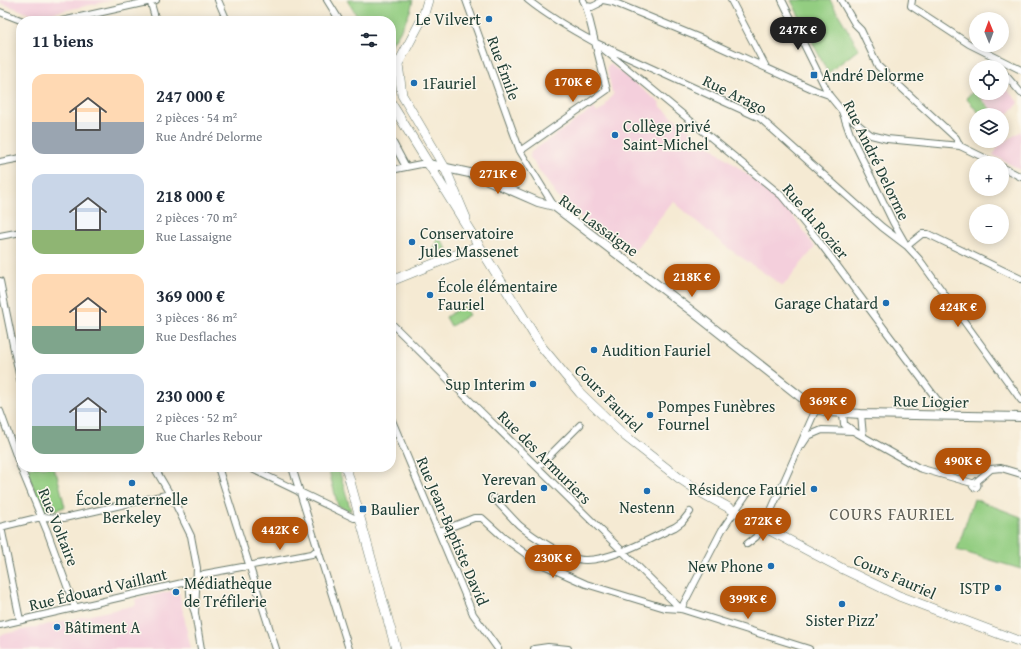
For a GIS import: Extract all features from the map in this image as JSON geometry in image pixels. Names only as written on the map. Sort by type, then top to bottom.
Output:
[{"type":"main road","points":[[398,64],[423,18],[428,0]]},
{"type":"main road","name":"Cours Fauriel","points":[[398,64],[402,95],[445,168],[478,246]]},
{"type":"main road","name":"Cours Fauriel","points":[[396,112],[541,346],[580,393],[625,436],[679,478],[734,511],[853,574],[898,596],[1021,642]]},
{"type":"main road","points":[[396,279],[478,246]]},
{"type":"main road","points":[[347,472],[396,649]]},
{"type":"street","points":[[124,7],[135,0]]},
{"type":"street","points":[[94,16],[152,0],[155,16]]},
{"type":"street","points":[[218,0],[225,16]]},
{"type":"street","points":[[327,0],[337,16]]},
{"type":"street","name":"Rue Émile","points":[[466,0],[520,151],[554,206]]},
{"type":"street","name":"Rue Arago","points":[[528,0],[571,30],[596,43],[760,118],[882,227],[907,246]]},
{"type":"street","points":[[584,3],[592,6],[598,4],[602,0],[613,2],[829,95]]},
{"type":"street","points":[[731,0],[766,67]]},
{"type":"street","name":"Rue André Delorme","points":[[782,0],[829,95],[842,112],[850,134],[892,222],[907,246]]},
{"type":"street","points":[[841,0],[855,24],[861,30],[878,66],[956,138],[960,146]]},
{"type":"street","points":[[912,0],[911,6],[969,44],[1000,60]]},
{"type":"street","points":[[520,151],[607,90],[596,43],[584,3]]},
{"type":"street","points":[[0,12],[16,18]]},
{"type":"street","name":"Rue du Rozier","points":[[596,43],[782,196],[823,246],[944,409],[945,415]]},
{"type":"street","points":[[1009,64],[1021,70]]},
{"type":"street","points":[[1009,78],[1021,93]]},
{"type":"street","points":[[842,112],[871,135],[887,139],[960,146],[981,156]]},
{"type":"street","points":[[396,148],[406,167]]},
{"type":"street","points":[[0,162],[16,159]]},
{"type":"street","points":[[396,169],[422,164],[445,168]]},
{"type":"street","name":"Rue Lassaigne","points":[[445,168],[474,174],[538,202],[554,206],[693,312],[816,409]]},
{"type":"street","points":[[1009,171],[1021,177]]},
{"type":"street","points":[[0,236],[16,233]]},
{"type":"street","points":[[1021,279],[928,234],[922,234],[907,246],[919,259],[1021,400]]},
{"type":"street","points":[[0,281],[16,359]]},
{"type":"street","name":"Rue des Armuriers","points":[[396,328],[681,609]]},
{"type":"street","points":[[798,452],[803,436],[816,409]]},
{"type":"street","name":"Rue Liogier","points":[[816,409],[829,412],[861,414],[1021,417]]},
{"type":"street","name":"Rue Voltaire","points":[[0,411],[16,453]]},
{"type":"street","points":[[843,413],[844,424],[855,432],[919,468],[974,483],[991,469],[1001,468],[1021,474]]},
{"type":"street","points":[[861,414],[863,436]]},
{"type":"street","points":[[538,468],[580,426]]},
{"type":"street","name":"Rue Jean-Baptiste David","points":[[396,430],[473,614],[498,649]]},
{"type":"street","points":[[747,544],[756,537],[798,452],[808,436],[822,430],[855,432]]},
{"type":"street","name":"Rue Voltaire","points":[[23,472],[75,608]]},
{"type":"street","points":[[157,472],[175,503],[191,536],[197,568],[195,613]]},
{"type":"street","points":[[220,472],[276,649]]},
{"type":"street","points":[[258,472],[354,518],[359,518],[360,516]]},
{"type":"street","points":[[294,472],[349,649]]},
{"type":"street","points":[[681,609],[722,530],[748,492]]},
{"type":"street","points":[[20,620],[0,527],[41,517],[64,518],[170,494]]},
{"type":"street","points":[[494,498],[520,526],[539,539],[561,552],[572,557],[585,560],[598,559],[622,551],[675,527],[682,522],[690,512]]},
{"type":"street","points":[[438,530],[443,530],[474,518],[482,518],[504,538],[537,562],[586,584],[664,608],[681,609],[809,649]]},
{"type":"street","name":"Rue Édouard Vaillant","points":[[0,625],[191,581],[204,574],[312,554],[318,550]]},
{"type":"street","points":[[191,581],[189,588],[195,613],[200,649]]},
{"type":"street","points":[[534,649],[548,646],[568,649]]},
{"type":"shaded area","points":[[0,0],[114,0],[38,16],[0,3]]},
{"type":"shaded area","points":[[610,64],[660,103],[659,105],[674,118],[770,192],[792,215],[815,247],[783,286],[725,246],[673,201],[630,256],[564,204],[557,196],[530,157],[531,152],[594,108],[597,113],[606,106],[614,93],[612,92],[607,68]]},
{"type":"shaded area","points":[[1009,92],[1019,103],[1009,113],[1009,108],[991,108],[983,100],[1009,100]]},
{"type":"shaded area","points":[[1021,131],[1021,170],[1009,164],[1009,156],[993,155],[998,148],[1009,148],[1009,139]]},
{"type":"shaded area","points":[[176,590],[179,593],[191,649],[0,649],[0,635],[136,605],[135,599]]},
{"type":"green space","points":[[347,0],[413,0],[407,18],[396,37],[396,16],[357,16]]},
{"type":"green space","points":[[791,0],[830,0],[859,49],[828,73]]},
{"type":"green space","points":[[969,95],[969,100],[982,100],[989,108],[975,108],[966,98]]},
{"type":"green space","points":[[438,235],[447,249],[432,256]]},
{"type":"green space","points":[[463,306],[469,315],[451,326],[446,317]]},
{"type":"green space","points":[[28,472],[55,472],[65,507],[45,511],[35,492]]},
{"type":"green space","points":[[329,472],[339,472],[351,511],[338,506]]},
{"type":"green space","points":[[974,499],[1021,517],[1021,569],[957,550]]},
{"type":"place","name":"Le Vilvert","points":[[489,19]]},
{"type":"place","name":"André Delorme","points":[[814,75]]},
{"type":"place","name":"1Fauriel","points":[[414,83]]},
{"type":"place","name":"Collège privé Saint-Michel","points":[[615,135]]},
{"type":"place","name":"Conservatoire Jules Massenet","points":[[412,242]]},
{"type":"place","name":"École élémentaire Fauriel","points":[[430,295]]},
{"type":"place","name":"Garage Chatard","points":[[886,303]]},
{"type":"place","name":"Audition Fauriel","points":[[594,350]]},
{"type":"place","name":"Sup Interim","points":[[533,384]]},
{"type":"place","name":"Pompes Funèbres Fournel","points":[[650,415]]},
{"type":"place","name":"École maternelle Berkeley","points":[[132,483]]},
{"type":"place","name":"Yerevan Garden","points":[[544,488]]},
{"type":"place","name":"Résidence Fauriel","points":[[814,489]]},
{"type":"place","name":"Nestenn","points":[[647,491]]},
{"type":"place","name":"Baulier","points":[[363,509]]},
{"type":"place","name":"New Phone","points":[[771,566]]},
{"type":"place","name":"ISTP","points":[[998,588]]},
{"type":"place","name":"Médiathèque de Tréfilerie","points":[[176,592]]},
{"type":"place","name":"Sister Pizz’","points":[[842,604]]},
{"type":"place","name":"Bâtiment A","points":[[57,627]]},
{"type":"district","name":"COURS FAURIEL","points":[[892,514]]}]
